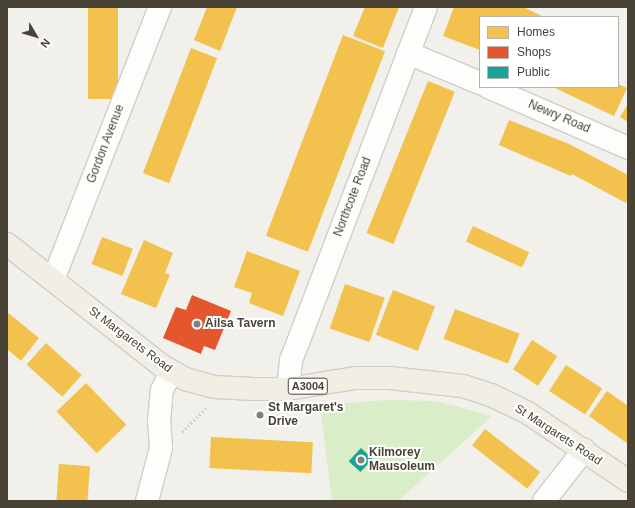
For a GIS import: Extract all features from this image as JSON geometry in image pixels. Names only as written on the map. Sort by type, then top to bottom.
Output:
[{"type":"main road","name":"St Margarets Road","points":[[7,244],[171,372],[189,380],[215,387],[288,389],[355,378],[390,378],[464,386],[491,395],[528,413],[628,481]]},
{"type":"street","name":"Gordon Avenue","points":[[53,280],[160,7]]},
{"type":"street","name":"Northcote Road","points":[[288,389],[295,350],[426,7]]},
{"type":"street","points":[[408,53],[479,84]]},
{"type":"street","name":"Newry Road","points":[[490,88],[628,148]]},
{"type":"street","points":[[147,501],[162,448],[159,422],[162,390],[171,372]]},
{"type":"street","points":[[544,501],[584,450]]},
{"type":"path","points":[[162,448],[175,440],[211,402]]},
{"type":"green space","name":"Kilmorey Mausoleum","points":[[387,400],[436,401],[492,416],[398,501],[332,501],[320,405]]},
{"type":"building: Homes","points":[[88,7],[118,7],[118,99],[88,99]]},
{"type":"building: Homes","points":[[207,7],[237,7],[220,51],[194,40]]},
{"type":"building: Homes","points":[[365,7],[399,7],[383,48],[353,36]]},
{"type":"building: Homes","points":[[454,7],[523,7],[542,16],[479,16],[479,50],[443,36]]},
{"type":"building: Homes","points":[[343,35],[385,51],[308,252],[266,236]]},
{"type":"building: Homes","points":[[191,48],[217,58],[169,183],[143,173]]},
{"type":"building: Homes","points":[[428,81],[455,92],[393,244],[367,233]]},
{"type":"building: Homes","points":[[619,84],[627,88],[614,116],[555,88],[619,88]]},
{"type":"building: Homes","points":[[628,104],[628,122],[620,117]]},
{"type":"building: Homes","points":[[509,120],[569,144],[628,175],[628,199],[626,203],[572,174],[571,176],[499,145]]},
{"type":"building: Homes","points":[[473,226],[529,252],[522,268],[466,241]]},
{"type":"building: Homes","points":[[102,237],[133,249],[122,276],[92,264]]},
{"type":"building: Homes","points":[[144,240],[173,253],[165,273],[170,275],[156,308],[121,294]]},
{"type":"building: Homes","points":[[247,251],[300,271],[283,316],[249,303],[252,293],[234,287]]},
{"type":"building: Homes","points":[[345,284],[385,298],[369,342],[330,328]]},
{"type":"building: Homes","points":[[393,290],[435,306],[418,351],[376,335]]},
{"type":"building: Homes","points":[[455,309],[519,334],[508,364],[444,339]]},
{"type":"building: Homes","points":[[7,312],[39,338],[21,361],[7,349]]},
{"type":"building: Homes","points":[[532,340],[557,356],[538,386],[513,369]]},
{"type":"building: Homes","points":[[46,343],[82,375],[62,397],[27,365]]},
{"type":"building: Homes","points":[[566,365],[602,388],[585,414],[549,391]]},
{"type":"building: Homes","points":[[86,383],[126,425],[97,453],[57,411]]},
{"type":"building: Homes","points":[[607,391],[628,406],[628,444],[589,416]]},
{"type":"building: Homes","points":[[485,429],[540,472],[527,489],[472,446]]},
{"type":"building: Homes","points":[[211,437],[313,442],[311,473],[209,468]]},
{"type":"building: Homes","points":[[59,464],[90,466],[87,501],[56,501]]},
{"type":"building: Shops","name":"Ailsa Tavern","points":[[192,295],[231,311],[215,350],[204,346],[201,354],[163,338],[176,307],[186,310]]},
{"type":"building: Public","name":"Kilmorey Mausoleum","points":[[361,448],[373,459],[360,472],[349,461]]},
{"type":"place","name":"Ailsa Tavern","points":[[197,324]]},
{"type":"place","name":"St Margaret's Drive","points":[[260,415]]},
{"type":"place","name":"Kilmorey Mausoleum","points":[[361,460]]}]
